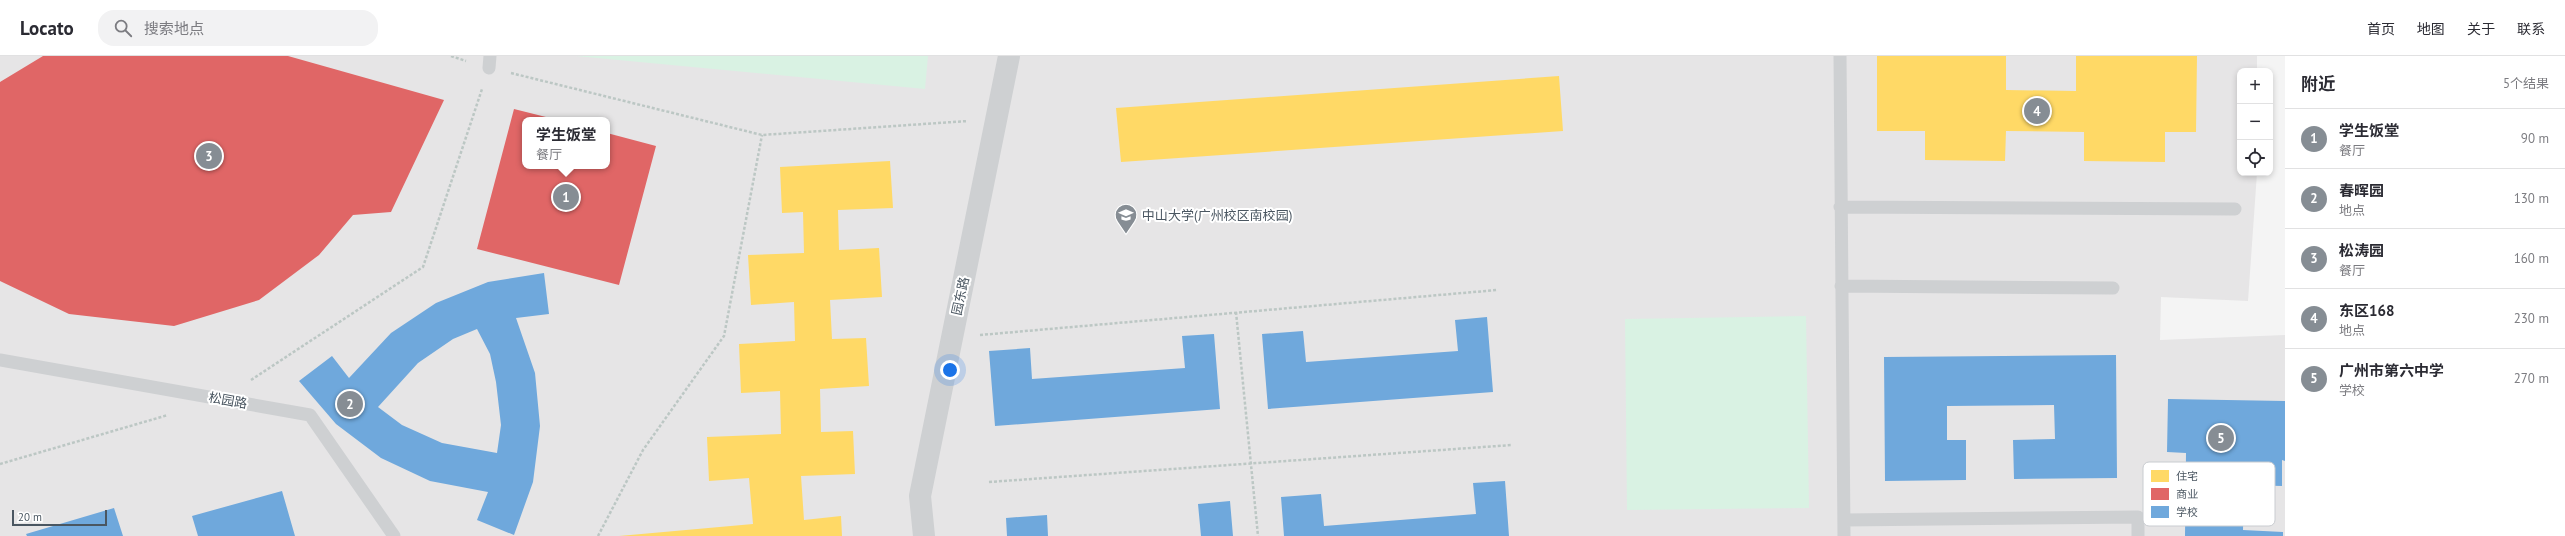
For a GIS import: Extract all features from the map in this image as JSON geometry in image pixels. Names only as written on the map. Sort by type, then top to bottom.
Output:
[{"type":"street","name":"园东路","points":[[924,536],[920,496],[951,336],[1009,56]]},
{"type":"lane","points":[[1840,56],[1840,207],[1844,536]]},
{"type":"lane","points":[[1840,207],[2235,209]]},
{"type":"lane","points":[[1841,286],[2113,288]]},
{"type":"lane","name":"松园路","points":[[0,360],[310,415],[394,536]]},
{"type":"lane","points":[[1844,520],[2138,517],[2138,536]]},
{"type":"path","points":[[451,56],[490,62],[762,135],[996,120]]},
{"type":"path","points":[[221,399],[423,267],[490,62]]},
{"type":"path","points":[[598,536],[643,450],[724,336],[762,135]]},
{"type":"path","points":[[951,336],[1497,290]]},
{"type":"path","points":[[1236,312],[1258,536]]},
{"type":"path","points":[[0,464],[175,413]]},
{"type":"path","points":[[989,482],[1512,445]]},
{"type":"shaded area","name":"中山大学(广州校区南校园)","points":[[0,56],[2257,56],[2257,68],[2237,68],[2237,176],[2257,176],[2248,301],[2161,297],[2160,340],[2285,335],[2285,536],[0,536]]},
{"type":"green space","points":[[576,56],[928,56],[925,89]]},
{"type":"green space","points":[[1806,316],[1809,508],[1627,510],[1625,319]]},
{"type":"building: 住宅","points":[[1877,56],[2006,56],[2006,90],[2076,91],[2076,56],[2197,56],[2196,132],[2165,132],[2165,162],[2084,161],[2084,132],[2006,131],[2005,161],[1925,160],[1925,131],[1877,131]]},
{"type":"building: 住宅","points":[[1559,76],[1563,131],[1121,162],[1116,108]]},
{"type":"building: 住宅","points":[[890,161],[893,208],[838,210],[839,250],[879,248],[882,297],[830,300],[832,339],[866,338],[869,386],[820,389],[821,432],[853,431],[855,474],[801,476],[804,520],[841,516],[842,536],[619,536],[753,524],[749,478],[709,481],[707,437],[781,434],[780,391],[741,393],[739,344],[795,341],[794,302],[751,305],[748,255],[804,253],[803,212],[782,213],[780,167]]},
{"type":"building: 商业","points":[[43,56],[288,56],[444,100],[391,212],[353,215],[319,255],[259,300],[174,326],[69,314],[0,281],[0,82]]},
{"type":"building: 商业","points":[[514,109],[546,117],[522,117],[522,169],[610,169],[610,134],[656,146],[619,285],[477,249]]},
{"type":"building: 学校","points":[[544,273],[549,314],[516,318],[535,373],[540,426],[533,482],[514,535],[477,520],[488,492],[430,481],[381,458],[336,424],[299,381],[332,356],[349,378],[391,333],[436,303],[488,282]],"holes":[[[477,329],[490,354],[496,382],[501,425],[497,453],[442,443],[402,425],[378,407],[418,363],[453,339]]]},
{"type":"building: 学校","points":[[1487,317],[1493,392],[1268,409],[1262,334],[1303,331],[1306,362],[1458,351],[1455,320]]},
{"type":"building: 学校","points":[[1214,334],[1220,409],[995,426],[989,351],[1030,348],[1032,379],[1185,368],[1182,336]]},
{"type":"building: 学校","points":[[2116,355],[2117,478],[2014,479],[2013,440],[2055,439],[2054,405],[1947,406],[1947,440],[1966,440],[1966,480],[1885,481],[1884,357]]},
{"type":"building: 学校","points":[[2168,399],[2285,401],[2285,461],[2282,460],[2282,486],[2275,486],[2275,462],[2186,462],[2186,453],[2167,452]]},
{"type":"building: 学校","points":[[1505,481],[1509,536],[1284,536],[1281,497],[1321,494],[1324,526],[1476,514],[1473,483]]},
{"type":"building: 学校","points":[[282,491],[295,536],[198,536],[192,516]]},
{"type":"building: 学校","points":[[1230,501],[1233,536],[1201,536],[1198,504]]},
{"type":"building: 学校","points":[[114,508],[123,536],[27,536],[26,534]]},
{"type":"building: 学校","points":[[1047,515],[1048,536],[1007,536],[1006,518]]},
{"type":"building: 学校","points":[[2185,526],[2243,526],[2243,530],[2283,532],[2283,536],[2185,536]]},
{"type":"place","name":"东区168","points":[[2037,111]]},
{"type":"place","name":"松涛园","points":[[209,156]]},
{"type":"place","name":"学生饭堂","points":[[566,197]]},
{"type":"place","name":"中山大学(广州校区南校园)","points":[[1126,234]]},
{"type":"place","name":"春晖园","points":[[350,404]]},
{"type":"place","name":"广州市第六中学","points":[[2221,438]]}]
